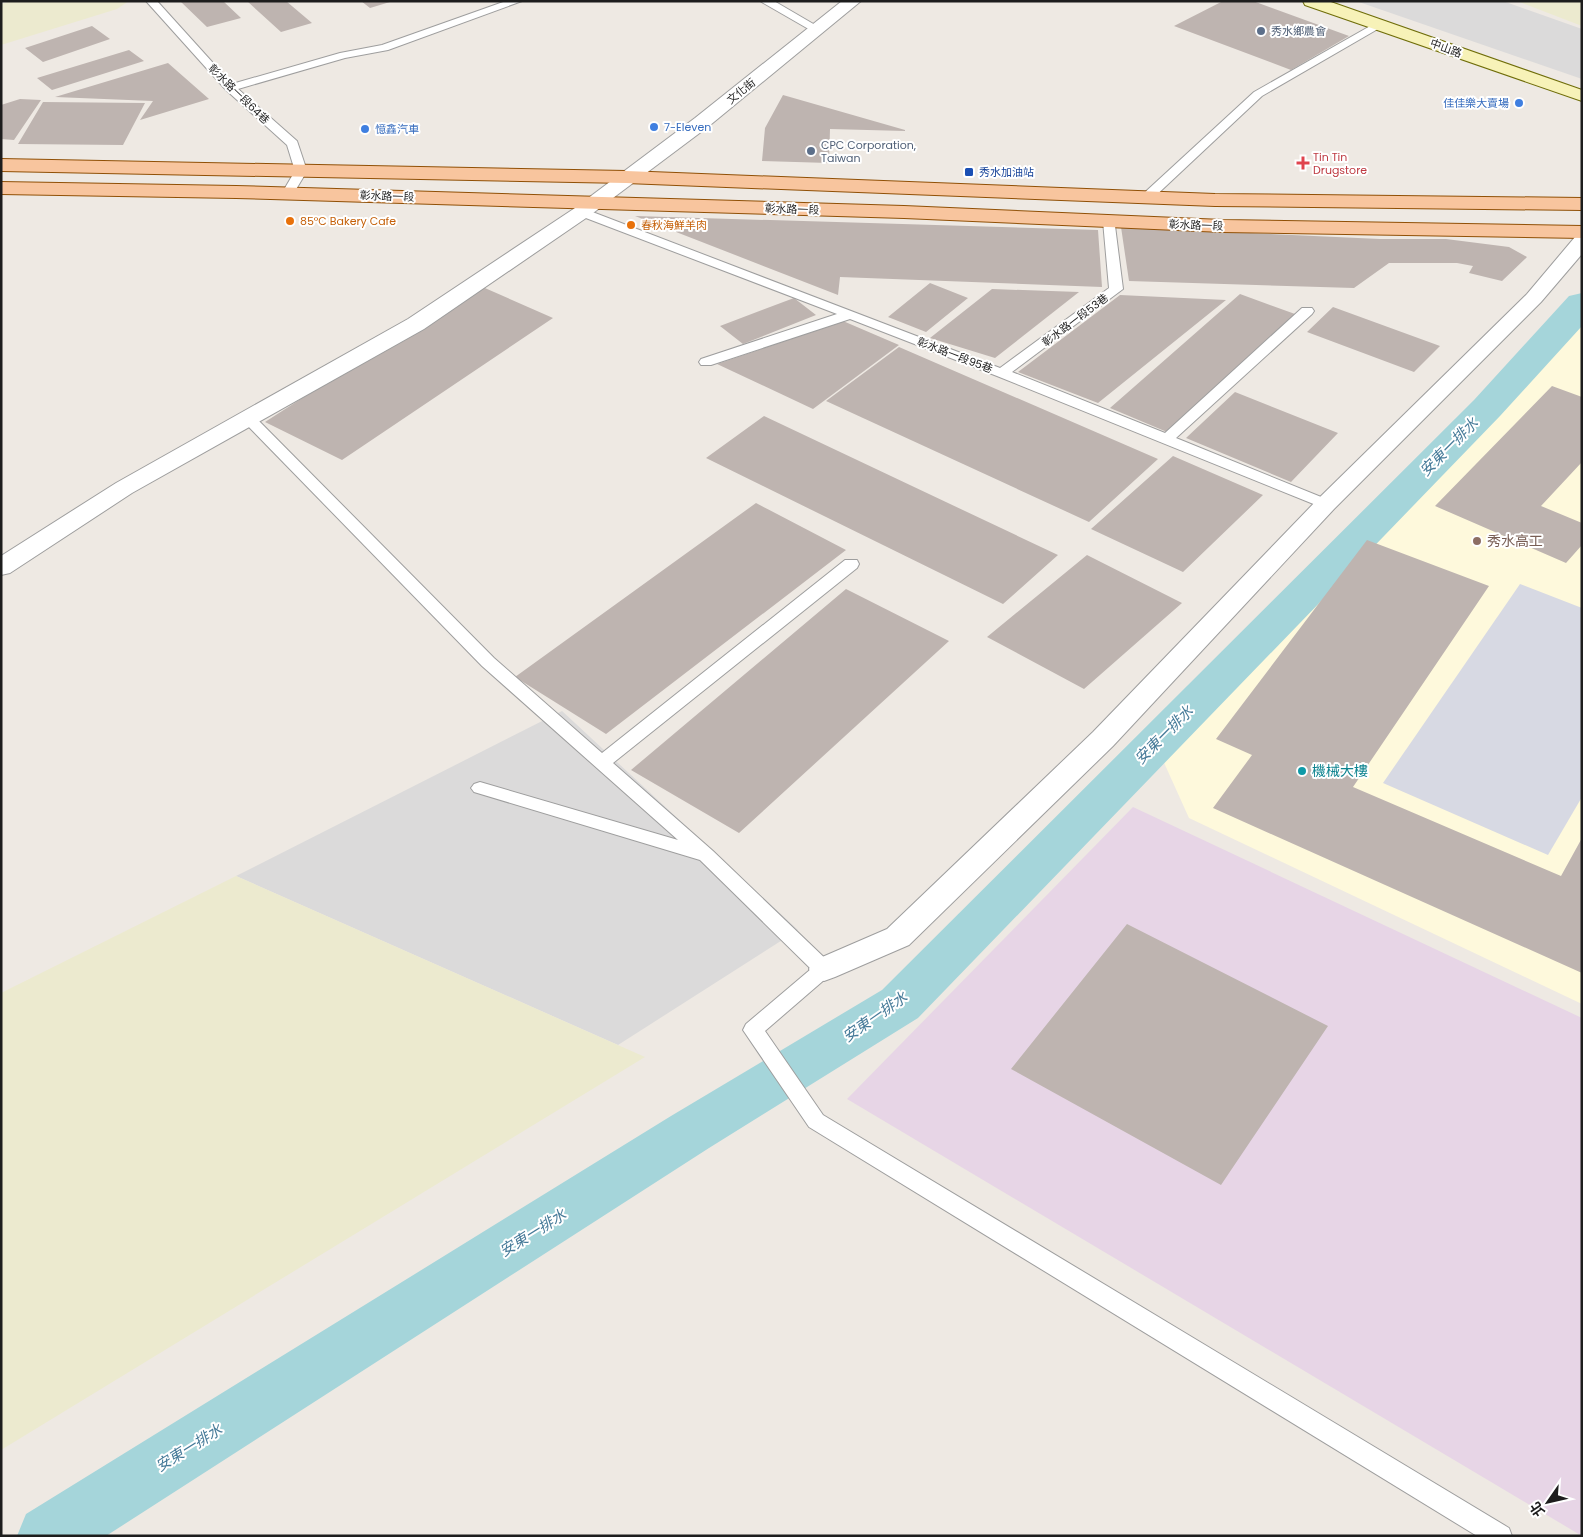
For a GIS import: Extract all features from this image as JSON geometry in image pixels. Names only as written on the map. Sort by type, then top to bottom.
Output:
[{"type":"main road","name":"彰水路一段","points":[[1,165],[626,177],[1146,198],[1582,204]]},
{"type":"main road","name":"彰水路一段","points":[[1,188],[288,193],[587,208],[894,212],[1223,226],[1582,232]]},
{"type":"street","name":"文化街","points":[[1,567],[124,488],[416,324],[587,208],[702,122],[853,1]]},
{"type":"street","name":"中山路","points":[[1323,3],[1582,96]]},
{"type":"street","points":[[824,969],[898,937],[1103,739],[1326,504],[1534,298],[1582,241]]},
{"type":"lane","name":"彰水路一段64巷","points":[[151,1],[230,88],[293,144],[301,171]]},
{"type":"lane","points":[[230,88],[344,55],[384,48],[517,1]]},
{"type":"lane","points":[[765,1],[816,29]]},
{"type":"lane","points":[[1146,198],[1258,94],[1379,24]]},
{"type":"lane","points":[[288,193],[301,171]]},
{"type":"lane","name":"彰水路一段95巷","points":[[587,208],[1326,504]]},
{"type":"lane","name":"彰水路一段53巷","points":[[1002,373],[1116,289],[1109,221]]},
{"type":"lane","points":[[1166,440],[1308,311]]},
{"type":"lane","points":[[706,362],[849,314]]},
{"type":"lane","points":[[248,418],[488,662],[707,856],[824,969],[753,1030],[816,1121],[1500,1536]]},
{"type":"lane","points":[[602,763],[851,564]]},
{"type":"lane","points":[[480,788],[707,856]]},
{"type":"shaded area","points":[[11,1],[129,1],[117,9],[1,45],[1,4]]},
{"type":"shaded area","points":[[1356,1],[1503,1],[1582,29],[1582,79]]},
{"type":"shaded area","points":[[1517,1],[1582,1],[1582,26]]},
{"type":"shaded area","name":"秀水高工","points":[[1582,325],[1582,1004],[1189,818],[1161,756]]},
{"type":"shaded area","points":[[1520,584],[1582,608],[1582,797],[1548,855],[1383,783]]},
{"type":"shaded area","points":[[562,711],[798,930],[618,1045],[236,876]]},
{"type":"shaded area","points":[[1133,807],[1582,1018],[1582,1536],[847,1099]]},
{"type":"shaded area","points":[[236,876],[645,1057],[1,1450],[1,993]]},
{"type":"building","points":[[180,1],[223,1],[241,18],[207,27]]},
{"type":"building","points":[[247,1],[286,1],[312,23],[281,32]]},
{"type":"building","points":[[361,1],[390,1],[390,2],[370,8]]},
{"type":"building","name":"秀水鄉農會","points":[[1223,1],[1253,1],[1349,36],[1291,70],[1174,26]]},
{"type":"building","points":[[92,26],[110,39],[43,62],[25,48]]},
{"type":"building","points":[[129,50],[144,61],[52,90],[37,78]]},
{"type":"building","points":[[168,63],[209,99],[140,120],[153,101],[55,97]]},
{"type":"building","points":[[783,95],[905,131],[830,129],[829,163],[762,161],[765,128]]},
{"type":"building","points":[[20,99],[41,100],[14,140],[1,139],[1,105]]},
{"type":"building","points":[[43,102],[145,103],[123,145],[18,144]]},
{"type":"building","points":[[635,216],[1098,230],[1102,287],[840,277],[838,295]]},
{"type":"building","points":[[1121,227],[1380,239],[1446,239],[1509,247],[1527,257],[1502,281],[1469,273],[1473,266],[1457,263],[1389,263],[1354,288],[1129,281]]},
{"type":"building","points":[[930,283],[968,298],[926,332],[888,317]]},
{"type":"building","points":[[478,285],[553,318],[342,460],[265,422]]},
{"type":"building","points":[[992,289],[1079,292],[995,358],[930,338]]},
{"type":"building","points":[[1240,294],[1295,314],[1167,432],[1110,408]]},
{"type":"building","points":[[1120,295],[1226,300],[1098,403],[1018,372]]},
{"type":"building","points":[[794,298],[816,315],[743,344],[720,326]]},
{"type":"building","points":[[1333,307],[1440,346],[1414,372],[1307,332]]},
{"type":"building","points":[[843,321],[899,345],[813,409],[717,364]]},
{"type":"building","points":[[899,347],[1158,459],[1089,522],[826,401]]},
{"type":"building","points":[[1552,386],[1582,397],[1582,462],[1541,506],[1582,523],[1582,545],[1566,563],[1435,506]]},
{"type":"building","points":[[1235,392],[1338,433],[1291,482],[1186,438]]},
{"type":"building","points":[[764,416],[1058,555],[1003,604],[706,458]]},
{"type":"building","points":[[1173,456],[1263,495],[1183,572],[1091,529]]},
{"type":"building","points":[[756,503],[846,550],[606,734],[515,677]]},
{"type":"building","name":"機械大樓","points":[[1367,540],[1489,586],[1353,787],[1561,876],[1582,838],[1582,973],[1213,808],[1252,755],[1216,739]]},
{"type":"building","points":[[1087,555],[1182,603],[1084,689],[987,637]]},
{"type":"building","points":[[846,589],[949,641],[739,833],[631,770]]},
{"type":"building","points":[[1127,924],[1328,1026],[1221,1185],[1011,1069]]},
{"type":"waterway","name":"安東一排水","points":[[49,1536],[690,1132],[900,1004],[1487,408],[1582,304]]},
{"type":"place","name":"秀水鄉農會","points":[[1261,31]]},
{"type":"place","name":"佳佳樂大賣場","points":[[1519,103]]},
{"type":"place","name":"7-Eleven","points":[[654,127]]},
{"type":"place","name":"憶鑫汽車","points":[[365,129]]},
{"type":"place","name":"CPC Corporation, Taiwan","points":[[811,151]]},
{"type":"place","name":"Tin Tin Drugstore","points":[[1303,163]]},
{"type":"place","name":"秀水加油站","points":[[969,172]]},
{"type":"place","name":"85°C Bakery Cafe","points":[[290,221]]},
{"type":"place","name":"春秋海鮮羊肉","points":[[631,225]]},
{"type":"place","name":"秀水高工","points":[[1477,541]]},
{"type":"place","name":"機械大樓","points":[[1302,771]]}]
